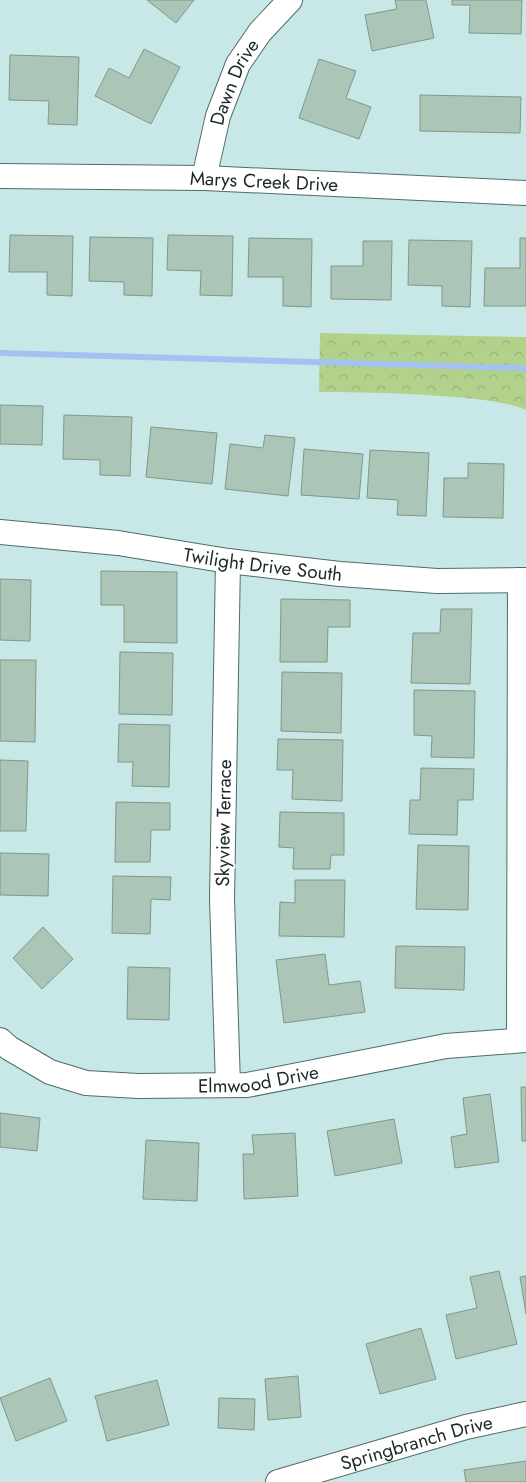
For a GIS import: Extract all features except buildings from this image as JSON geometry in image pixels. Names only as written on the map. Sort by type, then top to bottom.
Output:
[{"type":"street","name":"Dawn Drive","points":[[204,178],[218,116],[238,64],[260,32],[290,0]]},
{"type":"street","name":"Marys Creek Drive","points":[[0,176],[204,178],[526,193]]},
{"type":"street","name":"Twilight Drive South","points":[[0,532],[118,543],[228,561],[340,574],[437,581],[523,580]]},
{"type":"street","name":"Skyview Terrace","points":[[228,561],[222,900],[228,1085]]},
{"type":"street","points":[[522,1040],[523,580]]},
{"type":"street","name":"Elmwood Drive","points":[[0,1040],[9,1048],[50,1072],[86,1083],[138,1086],[247,1085],[446,1046],[522,1040]]},
{"type":"street","name":"Springbranch Drive","points":[[278,1482],[466,1427],[526,1414]]},
{"type":"green space","points":[[320,333],[526,337],[526,410],[500,402],[463,398],[319,392]]},
{"type":"waterway","points":[[0,353],[522,368],[526,370]]}]
